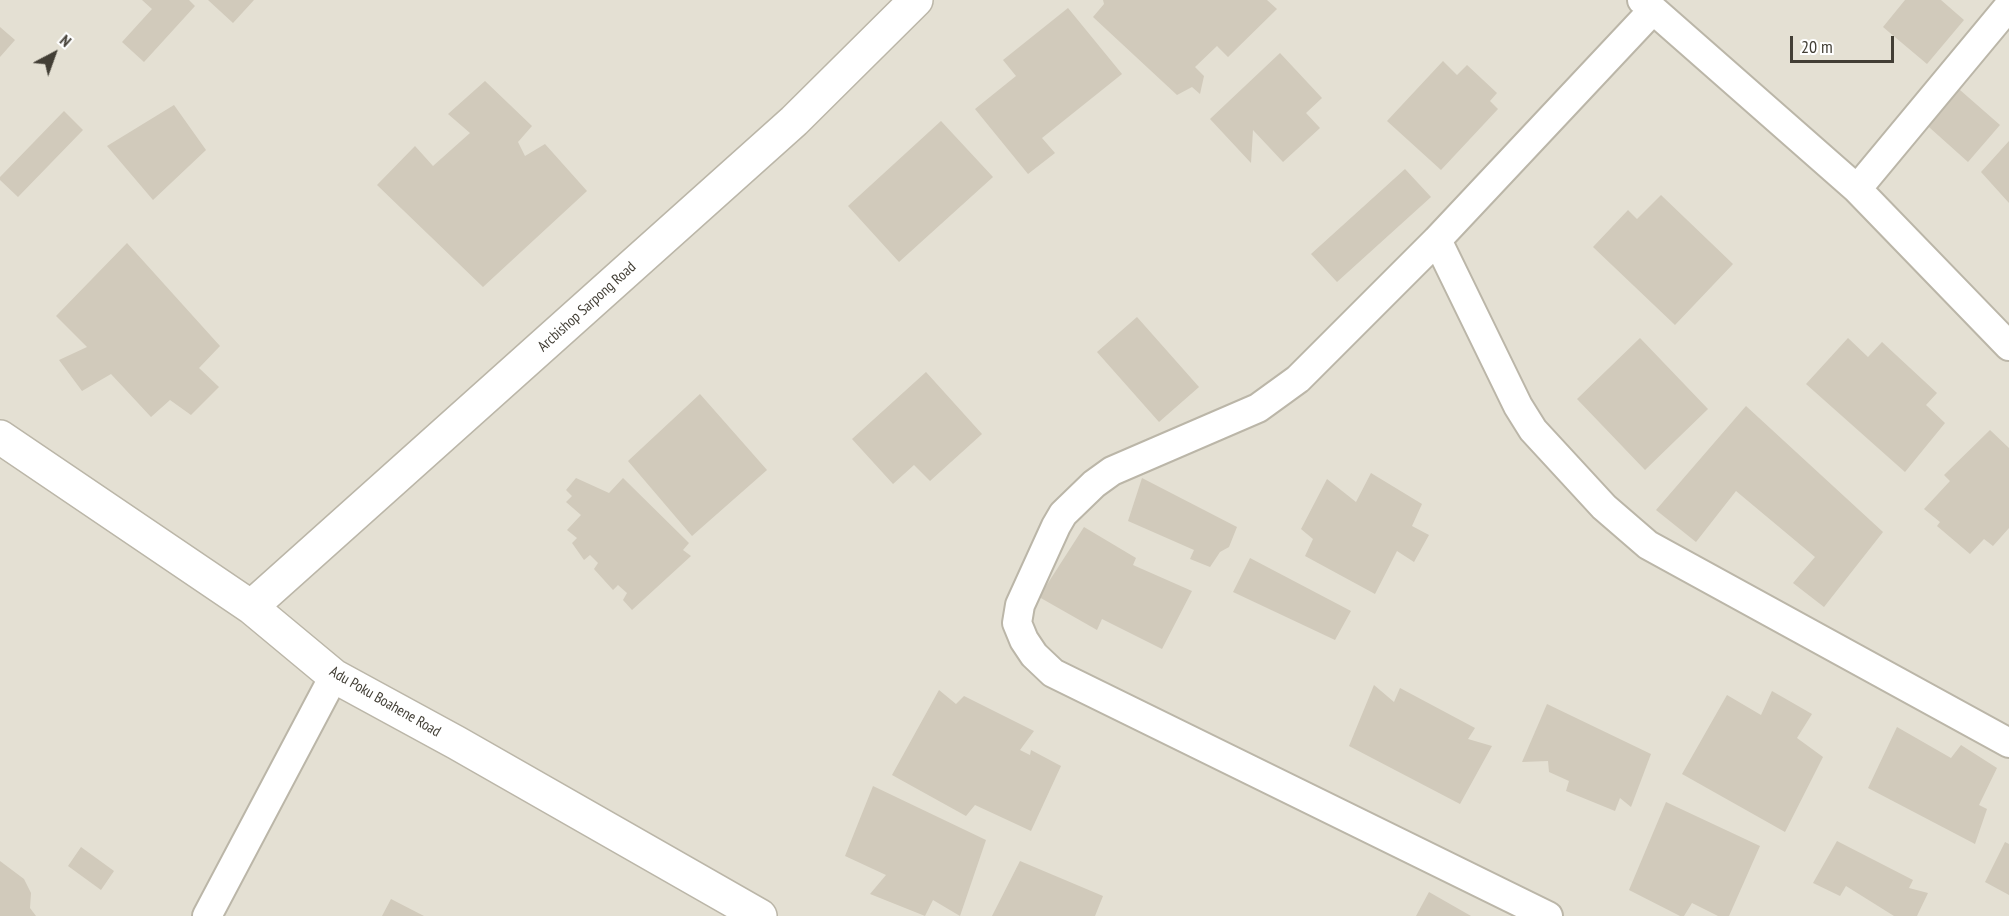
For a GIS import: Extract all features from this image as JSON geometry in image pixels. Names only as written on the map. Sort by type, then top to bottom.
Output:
[{"type":"street","name":"Arcbishop Sarpong Road","points":[[251,607],[786,129],[916,0]]},
{"type":"street","points":[[1548,916],[1053,673],[1034,655],[1017,623],[1020,605],[1056,526],[1064,514],[1094,484],[1112,471],[1258,408],[1298,379],[1437,240],[1648,5],[1857,189],[2009,346]]},
{"type":"street","points":[[1857,189],[2009,6]]},
{"type":"street","points":[[1437,240],[1518,406],[1533,430],[1604,507],[1648,544],[2009,743]]},
{"type":"street","name":"Adu Poku Boahene Road","points":[[0,437],[251,607],[334,676],[457,743],[760,916]]},
{"type":"street","points":[[207,916],[334,676]]},
{"type":"shaded area","points":[[0,0],[2009,0],[2009,916],[0,916]]},
{"type":"building","points":[[142,0],[189,0],[195,6],[144,62],[122,42],[152,9]]},
{"type":"building","points":[[208,0],[254,0],[233,23]]},
{"type":"building","points":[[1103,0],[1267,0],[1277,9],[1228,57],[1217,46],[1195,67],[1204,76],[1200,94],[1192,87],[1177,95],[1093,17],[1104,4]]},
{"type":"building","points":[[1905,0],[1941,0],[1964,20],[1927,64],[1883,27]]},
{"type":"building","points":[[1068,8],[1122,74],[1042,138],[1055,153],[1028,174],[975,109],[1016,76],[1003,60]]},
{"type":"building","points":[[0,27],[15,40],[0,57]]},
{"type":"building","points":[[1280,53],[1322,98],[1306,113],[1320,128],[1283,162],[1253,130],[1251,163],[1210,119]]},
{"type":"building","points":[[1443,61],[1457,75],[1467,65],[1497,93],[1490,101],[1498,109],[1441,170],[1387,121]]},
{"type":"building","points":[[485,81],[532,126],[518,142],[525,156],[545,144],[587,191],[483,287],[377,185],[415,146],[433,166],[470,133],[448,114]]},
{"type":"building","points":[[1952,83],[2000,125],[1968,162],[1920,119]]},
{"type":"building","points":[[174,105],[206,150],[153,200],[107,146]]},
{"type":"building","points":[[64,111],[83,130],[18,197],[0,180],[0,177]]},
{"type":"building","points":[[941,121],[993,177],[899,262],[848,206]]},
{"type":"building","points":[[2009,141],[2009,203],[1981,172]]},
{"type":"building","points":[[1405,169],[1431,197],[1337,282],[1311,254]]},
{"type":"building","points":[[1661,195],[1733,264],[1675,325],[1593,247],[1628,210],[1637,219]]},
{"type":"building","points":[[127,243],[220,346],[199,368],[219,387],[191,415],[170,400],[151,417],[111,374],[82,391],[59,360],[87,347],[56,316]]},
{"type":"building","points":[[1137,317],[1199,387],[1159,422],[1097,352]]},
{"type":"building","points":[[1640,338],[1708,409],[1645,470],[1577,399]]},
{"type":"building","points":[[1848,338],[1868,357],[1882,342],[1937,393],[1926,405],[1945,423],[1905,472],[1806,384]]},
{"type":"building","points":[[926,372],[982,434],[930,481],[914,465],[893,484],[852,439]]},
{"type":"building","points":[[700,394],[767,470],[692,536],[628,461]]},
{"type":"building","points":[[1746,406],[1883,532],[1824,607],[1793,583],[1815,557],[1736,491],[1696,542],[1656,510]]},
{"type":"building","points":[[1990,430],[2009,448],[2009,528],[1993,546],[1984,539],[1970,554],[1937,526],[1940,522],[1924,509],[1950,481],[1944,475]]},
{"type":"building","points":[[1371,473],[1422,504],[1412,526],[1429,535],[1414,562],[1397,551],[1375,594],[1305,556],[1313,539],[1301,529],[1327,479],[1356,502]]},
{"type":"building","points":[[576,478],[609,493],[623,478],[689,543],[683,550],[691,556],[632,610],[623,600],[627,593],[618,585],[613,590],[594,569],[598,563],[590,555],[584,560],[572,543],[577,538],[567,530],[581,515],[566,502],[572,496],[566,490]]},
{"type":"building","points":[[1142,478],[1237,527],[1229,547],[1220,552],[1210,567],[1190,559],[1194,550],[1128,521]]},
{"type":"building","points":[[1084,527],[1136,558],[1133,565],[1192,591],[1162,649],[1102,619],[1097,630],[1039,597]]},
{"type":"building","points":[[1250,558],[1351,611],[1335,640],[1233,592]]},
{"type":"building","points":[[1374,685],[1394,702],[1400,688],[1475,728],[1468,739],[1492,746],[1460,804],[1349,746]]},
{"type":"building","points":[[939,690],[956,704],[964,696],[1034,731],[1020,750],[1030,755],[1031,750],[1061,766],[1031,831],[975,805],[966,816],[892,775]]},
{"type":"building","points":[[1772,691],[1812,714],[1797,738],[1823,757],[1785,832],[1682,774],[1727,695],[1761,715]]},
{"type":"building","points":[[1547,704],[1651,754],[1631,807],[1620,798],[1615,811],[1566,791],[1569,781],[1549,772],[1548,761],[1522,762]]},
{"type":"building","points":[[1897,727],[1951,758],[1961,745],[1997,768],[1979,805],[1987,809],[1975,844],[1868,788]]},
{"type":"building","points":[[873,786],[986,840],[960,916],[933,900],[925,916],[870,894],[886,875],[845,856]]},
{"type":"building","points":[[1666,802],[1760,846],[1729,916],[1718,916],[1692,903],[1684,916],[1680,916],[1629,890]]},
{"type":"building","points":[[1837,841],[1913,880],[1909,888],[1928,893],[1917,916],[1894,916],[1846,886],[1840,896],[1813,883]]},
{"type":"building","points":[[2005,842],[2009,844],[2009,895],[1985,882]]},
{"type":"building","points":[[81,847],[114,871],[101,890],[68,866]]},
{"type":"building","points":[[0,861],[24,879],[31,893],[30,908],[36,916],[0,916]]},
{"type":"building","points":[[1020,861],[1103,896],[1095,916],[992,916]]},
{"type":"building","points":[[1429,892],[1471,916],[1416,916]]},
{"type":"building","points":[[391,899],[424,916],[382,916]]}]
